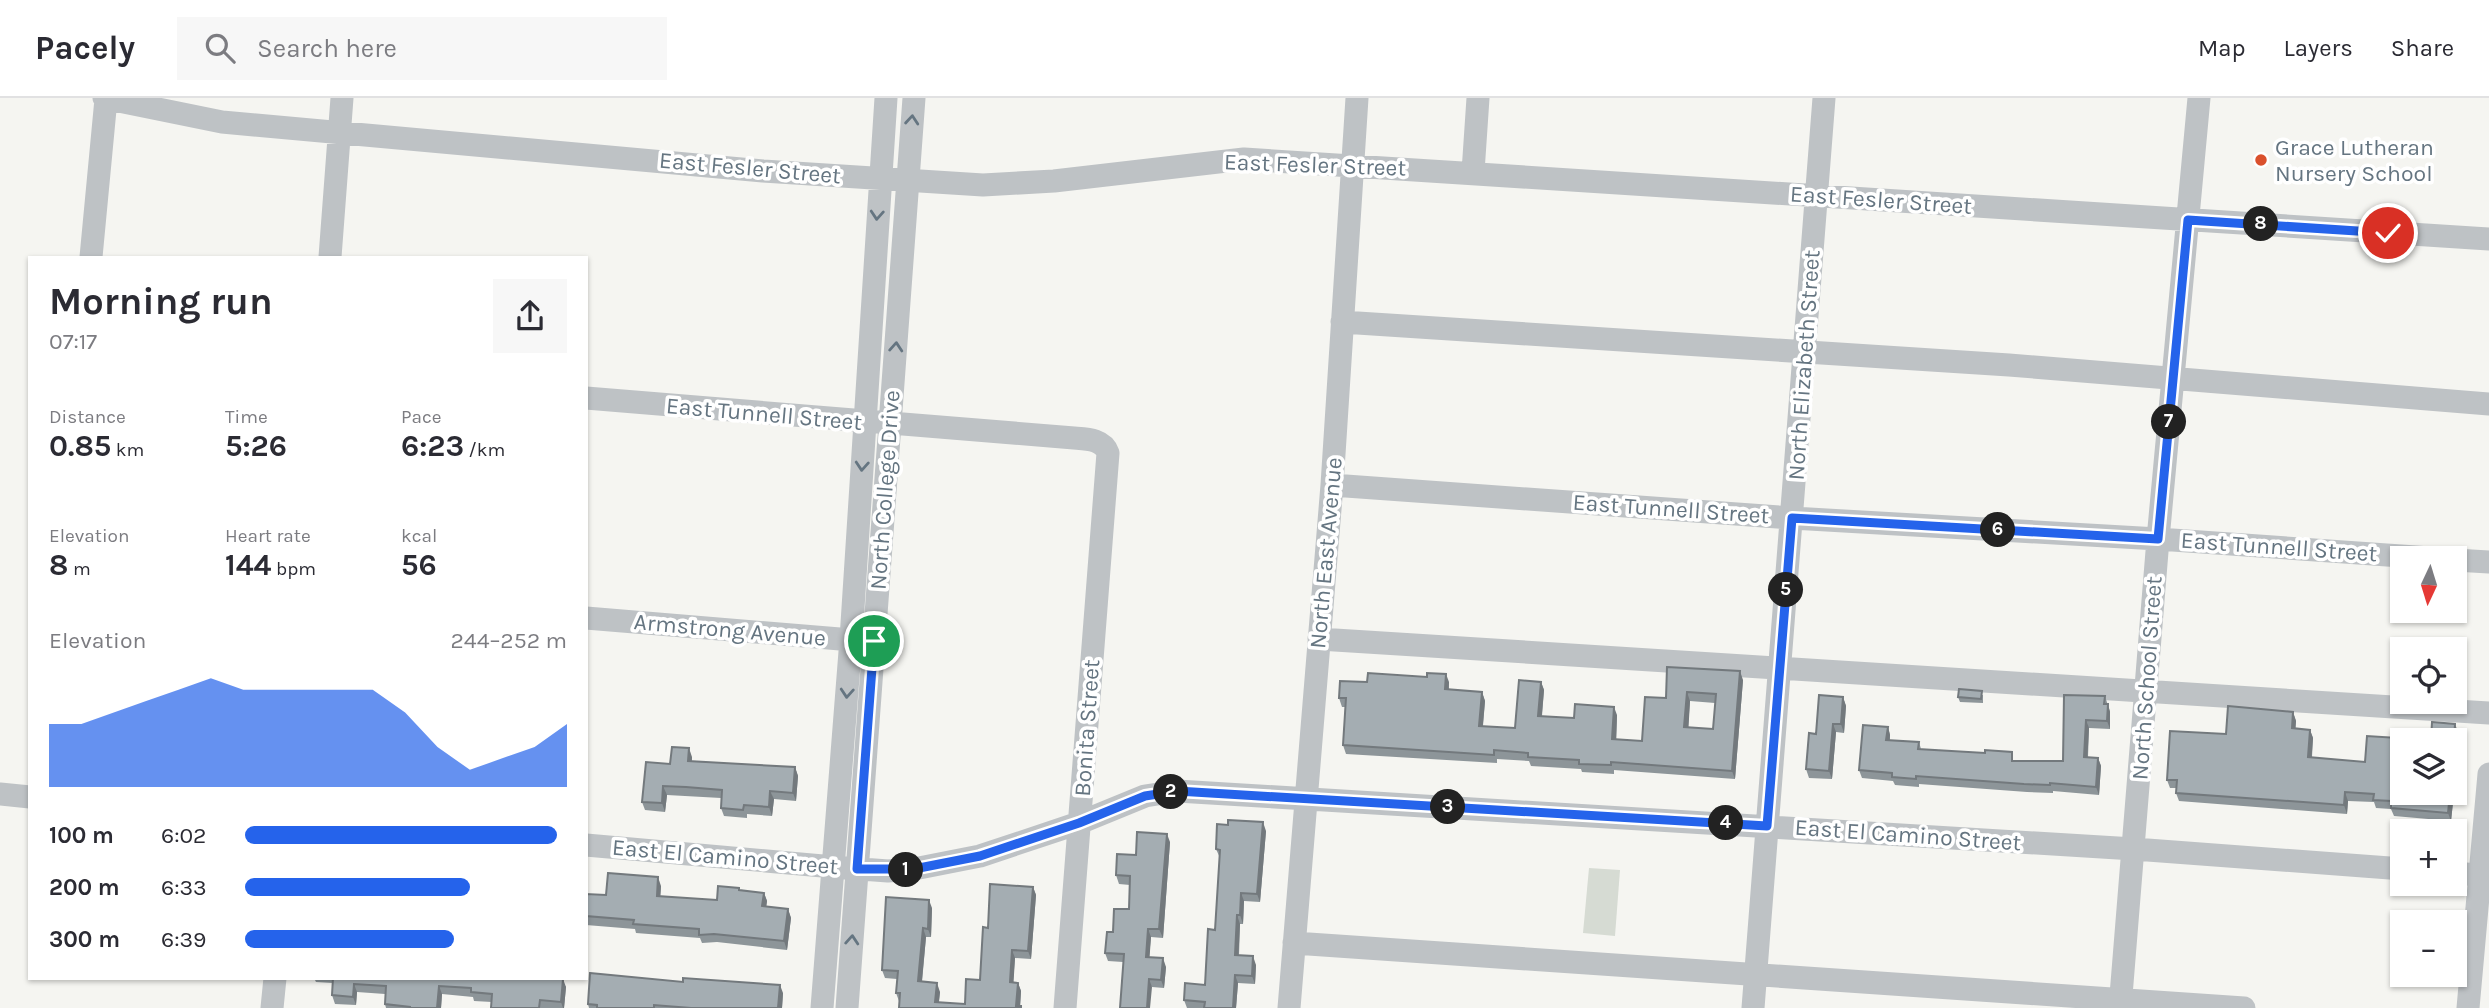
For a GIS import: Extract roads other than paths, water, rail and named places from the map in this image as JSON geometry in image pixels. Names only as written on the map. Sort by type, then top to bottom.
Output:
[{"type":"street","points":[[90,256],[105,98]]},
{"type":"street","name":"East Fesler Street","points":[[105,98],[222,122],[763,171],[907,181],[983,185],[1054,181],[1244,159],[2489,239]]},
{"type":"street","points":[[330,256],[342,98]]},
{"type":"street","name":"North College Drive","points":[[847,1008],[845,868],[851,639],[886,98]]},
{"type":"street","name":"North College Drive","points":[[822,1008],[845,868],[874,641],[914,98]]},
{"type":"street","name":"North East Avenue","points":[[1289,1008],[1332,485],[1357,98]]},
{"type":"street","points":[[1473,172],[1478,98]]},
{"type":"street","name":"North Elizabeth Street","points":[[1753,1008],[1825,98]]},
{"type":"street","name":"North School Street","points":[[2121,1004],[2158,539],[2199,98]]},
{"type":"street","points":[[1342,322],[2173,377],[2489,404]]},
{"type":"street","name":"East Tunnell Street","points":[[588,398],[1074,438],[1095,441],[1106,448]]},
{"type":"street","name":"Bonita Street","points":[[1065,1008],[1108,453],[1106,448]]},
{"type":"street","name":"East Tunnell Street","points":[[1332,485],[1792,518],[2390,555]]},
{"type":"street","points":[[2468,561],[2489,562]]},
{"type":"street","name":"Armstrong Avenue","points":[[588,618],[874,641]]},
{"type":"street","points":[[1319,639],[2489,713]]},
{"type":"street","points":[[2468,1008],[2485,876],[2489,774]]},
{"type":"street","name":"East El Camino Street","points":[[588,845],[845,868],[914,869],[980,856],[1079,823],[1145,796],[1177,791],[2134,849],[2390,868]]},
{"type":"street","points":[[0,794],[28,797]]},
{"type":"street","points":[[2467,874],[2485,876]]},
{"type":"street","points":[[1294,943],[2121,1004],[2244,1008]]},
{"type":"street","points":[[272,1008],[275,980]]},
{"type":"place","name":"Grace Lutheran Nursery School","points":[[2261,160]]}]
